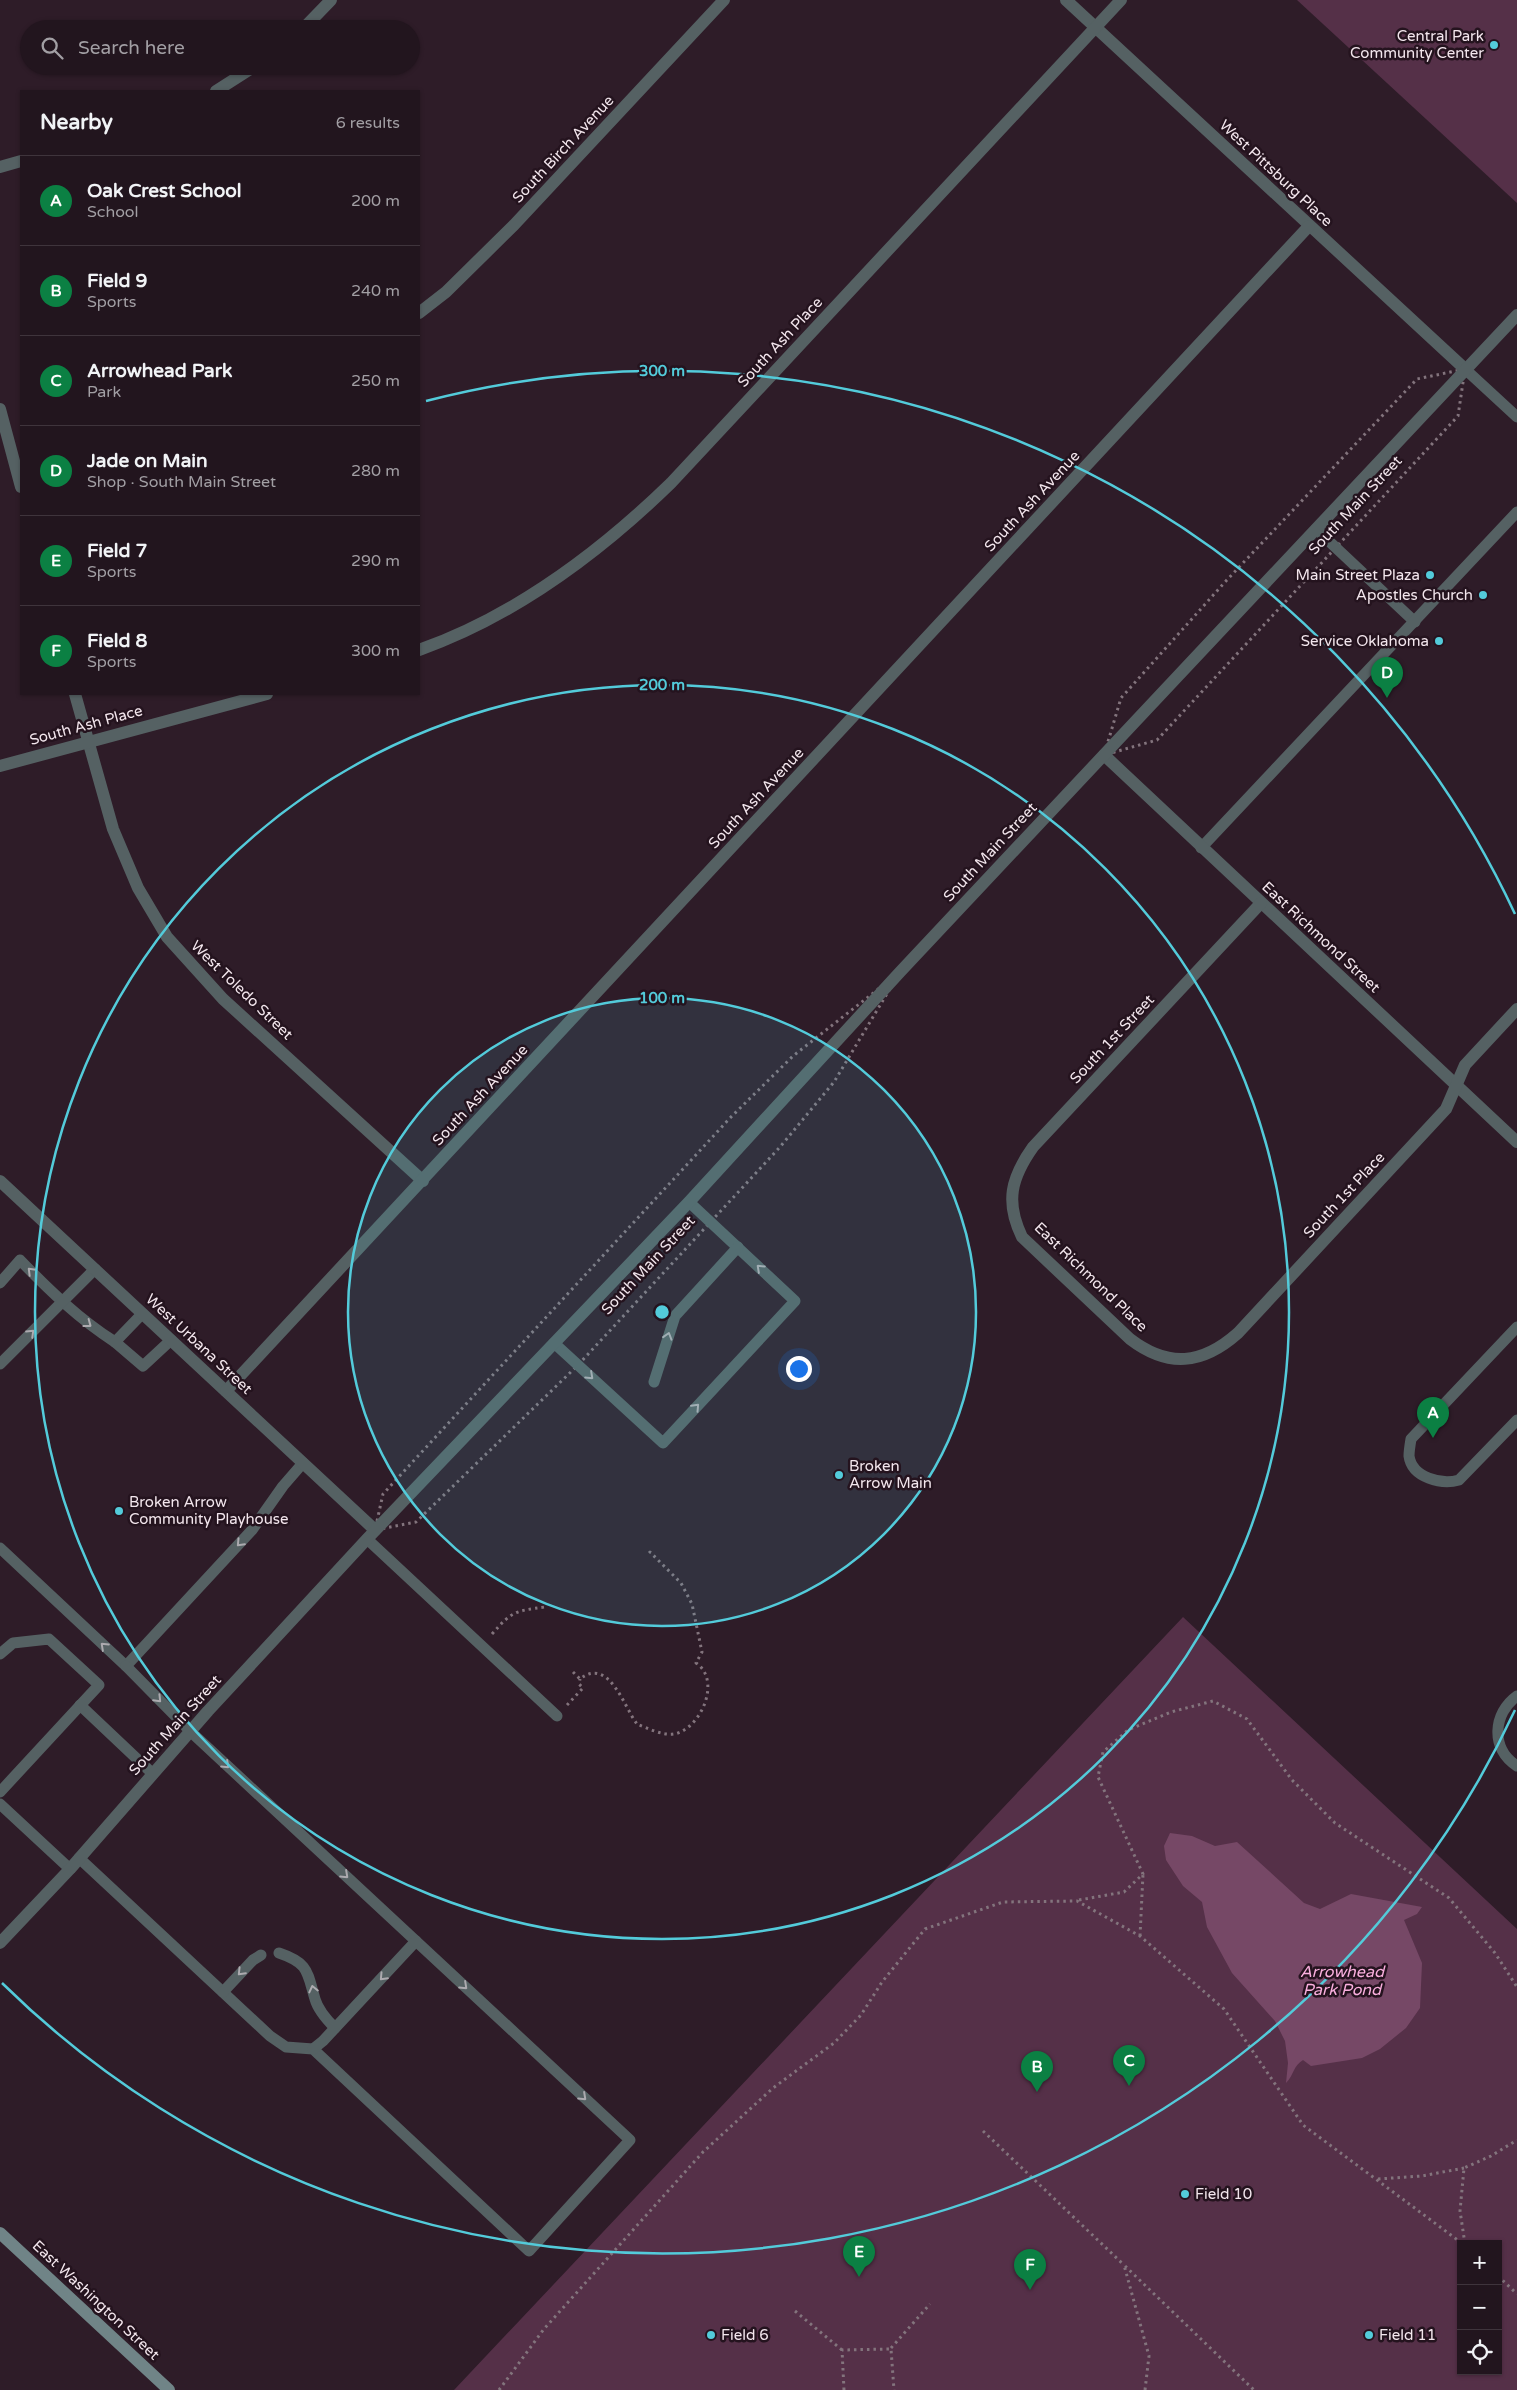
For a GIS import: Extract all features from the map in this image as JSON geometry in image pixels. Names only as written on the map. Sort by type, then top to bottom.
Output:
[{"type":"main road","name":"East Washington Street","points":[[0,2233],[169,2390]]},
{"type":"street","points":[[311,20],[331,0]]},
{"type":"street","name":"South Birch Avenue","points":[[420,312],[453,285],[514,225],[724,0]]},
{"type":"street","name":"West Pittsburg Place","points":[[1066,0],[1465,369]]},
{"type":"street","name":"South Ash Place","points":[[420,650],[437,644],[490,618],[545,586],[599,549],[641,513],[1121,0]]},
{"type":"street","points":[[218,90],[242,75]]},
{"type":"street","points":[[0,167],[20,161]]},
{"type":"street","name":"South Ash Avenue","points":[[226,1391],[1309,226]]},
{"type":"street","name":"South Main Street","points":[[0,1943],[70,1869],[153,1774],[371,1535],[689,1202],[900,972],[1517,315]]},
{"type":"street","points":[[0,409],[18,460],[20,478]]},
{"type":"street","name":"West Toledo Street","points":[[75,695],[113,829],[138,888],[167,937],[223,999],[423,1180]]},
{"type":"street","name":"South Ash Place","points":[[0,766],[263,695]]},
{"type":"street","name":"East Richmond Street","points":[[1104,755],[1201,848],[1517,1142]]},
{"type":"street","name":"South 1st Street","points":[[1012,1208],[1014,1184],[1019,1167],[1034,1147],[1261,904]]},
{"type":"street","name":"South 1st Place","points":[[1162,1357],[1186,1360],[1212,1353],[1238,1333],[1446,1109],[1465,1065],[1517,1009]]},
{"type":"street","name":"West Urbana Street","points":[[0,1181],[303,1464],[371,1535]]},
{"type":"street","name":"East Richmond Place","points":[[1012,1208],[1022,1237],[1130,1338],[1144,1349],[1162,1357]]},
{"type":"lane","points":[[1465,369],[1517,417]]},
{"type":"lane","points":[[1201,848],[1517,512]]},
{"type":"lane","points":[[1316,528],[1415,622]]},
{"type":"lane","points":[[554,1343],[663,1443],[795,1301],[689,1202]]},
{"type":"lane","points":[[654,1382],[675,1316],[738,1248]]},
{"type":"lane","points":[[0,1282],[20,1260],[87,1324],[115,1342],[143,1366],[171,1340]]},
{"type":"lane","points":[[0,1364],[95,1269]]},
{"type":"lane","points":[[115,1342],[142,1314]]},
{"type":"lane","points":[[1517,1327],[1411,1440],[1409,1457],[1416,1468],[1437,1482],[1459,1480],[1517,1420]]},
{"type":"lane","points":[[126,1666],[252,1530],[283,1486],[303,1464]]},
{"type":"lane","points":[[371,1535],[481,1646],[557,1716]]},
{"type":"lane","points":[[0,1548],[126,1666],[191,1732],[630,2140],[529,2251],[313,2048],[286,2047],[270,2036],[79,1858]]},
{"type":"lane","points":[[0,1654],[13,1643],[49,1639],[99,1684],[0,1792]]},
{"type":"lane","points":[[1517,1696],[1508,1702],[1500,1716],[1497,1732],[1501,1748],[1511,1762],[1517,1766]]},
{"type":"lane","points":[[80,1705],[153,1774]]},
{"type":"lane","points":[[0,1804],[70,1869]]},
{"type":"lane","points":[[313,2048],[335,2028],[416,1941]]},
{"type":"lane","points":[[279,1953],[298,1962],[308,1970],[315,2000],[324,2017],[335,2028]]},
{"type":"lane","points":[[223,1992],[253,1960],[261,1955]]},
{"type":"path","name":"South Main Street","points":[[1104,755],[1156,740],[1337,548],[1458,416],[1465,369]]},
{"type":"path","points":[[1104,755],[1120,698],[1252,554],[1418,379],[1465,369]]},
{"type":"path","name":"South Main Street","points":[[371,1535],[416,1522],[578,1365],[780,1148],[834,1082],[900,972]]},
{"type":"path","points":[[371,1535],[383,1494],[730,1118]]},
{"type":"path","points":[[557,1716],[583,1688],[579,1684],[580,1679],[586,1674],[597,1673],[608,1678],[637,1724],[674,1734],[686,1727],[702,1711],[707,1695],[706,1678],[700,1666],[696,1663],[702,1652],[692,1604],[682,1583],[661,1560],[649,1553]]},
{"type":"path","points":[[481,1646],[508,1616],[524,1610],[545,1607]]},
{"type":"path","points":[[573,1672],[580,1679]]},
{"type":"path","points":[[1140,1936],[1143,1874],[1098,1777],[1103,1752],[1128,1730],[1170,1712],[1213,1701],[1247,1719],[1292,1780],[1335,1823],[1449,1898],[1495,1953],[1517,1987]]},
{"type":"path","points":[[500,2390],[544,2329],[696,2159],[773,2088],[834,2043],[861,2015],[882,1982],[925,1929],[1003,1902],[1077,1901],[1124,1892],[1143,1874]]},
{"type":"path","points":[[1077,1901],[1140,1936],[1224,2009],[1303,2125],[1459,2240]]},
{"type":"path","points":[[983,2131],[1254,2390]]},
{"type":"path","points":[[1377,2179],[1422,2176],[1464,2168],[1491,2156],[1517,2140]]},
{"type":"path","points":[[1464,2168],[1460,2211],[1464,2240]]},
{"type":"path","points":[[1124,2266],[1149,2356],[1145,2390]]},
{"type":"path","points":[[1502,2280],[1517,2294]]},
{"type":"path","points":[[894,2390],[891,2349],[930,2304]]},
{"type":"path","points":[[795,2311],[842,2350],[891,2349]]},
{"type":"path","points":[[842,2350],[844,2390]]},
{"type":"shaded area","points":[[1297,0],[1517,0],[1517,203]]},
{"type":"shaded area","points":[[1183,1617],[1517,1929],[1517,2390],[454,2390]]},
{"type":"water","name":"Arrowhead Park Pond","points":[[1170,1833],[1192,1836],[1215,1846],[1237,1842],[1304,1903],[1320,1909],[1351,1894],[1422,1907],[1417,1914],[1404,1920],[1422,1963],[1420,2008],[1406,2028],[1380,2049],[1362,2058],[1311,2066],[1303,2060],[1297,2065],[1286,2083],[1288,2063],[1285,2041],[1275,2021],[1232,1973],[1207,1927],[1202,1902],[1183,1886],[1166,1860],[1164,1846]]},
{"type":"place","name":"Central Park Community Center","points":[[1494,45]]},
{"type":"place","name":"Main Street Plaza","points":[[1430,575]]},
{"type":"place","name":"Apostles Church","points":[[1483,595]]},
{"type":"place","name":"Service Oklahoma","points":[[1439,641]]},
{"type":"place","name":"Jade on Main","points":[[1387,698]]},
{"type":"place","name":"Oak Crest School","points":[[1433,1438]]},
{"type":"place","name":"Broken Arrow Main","points":[[839,1475]]},
{"type":"place","name":"Broken Arrow Community Playhouse","points":[[119,1511]]},
{"type":"place","name":"Arrowhead Park","points":[[1129,2086]]},
{"type":"place","name":"Field 9","points":[[1037,2092]]},
{"type":"place","name":"Field 10","points":[[1185,2194]]},
{"type":"place","name":"Field 7","points":[[859,2277]]},
{"type":"place","name":"Field 8","points":[[1030,2290]]},
{"type":"place","name":"Field 6","points":[[711,2335]]},
{"type":"place","name":"Field 11","points":[[1369,2335]]}]
